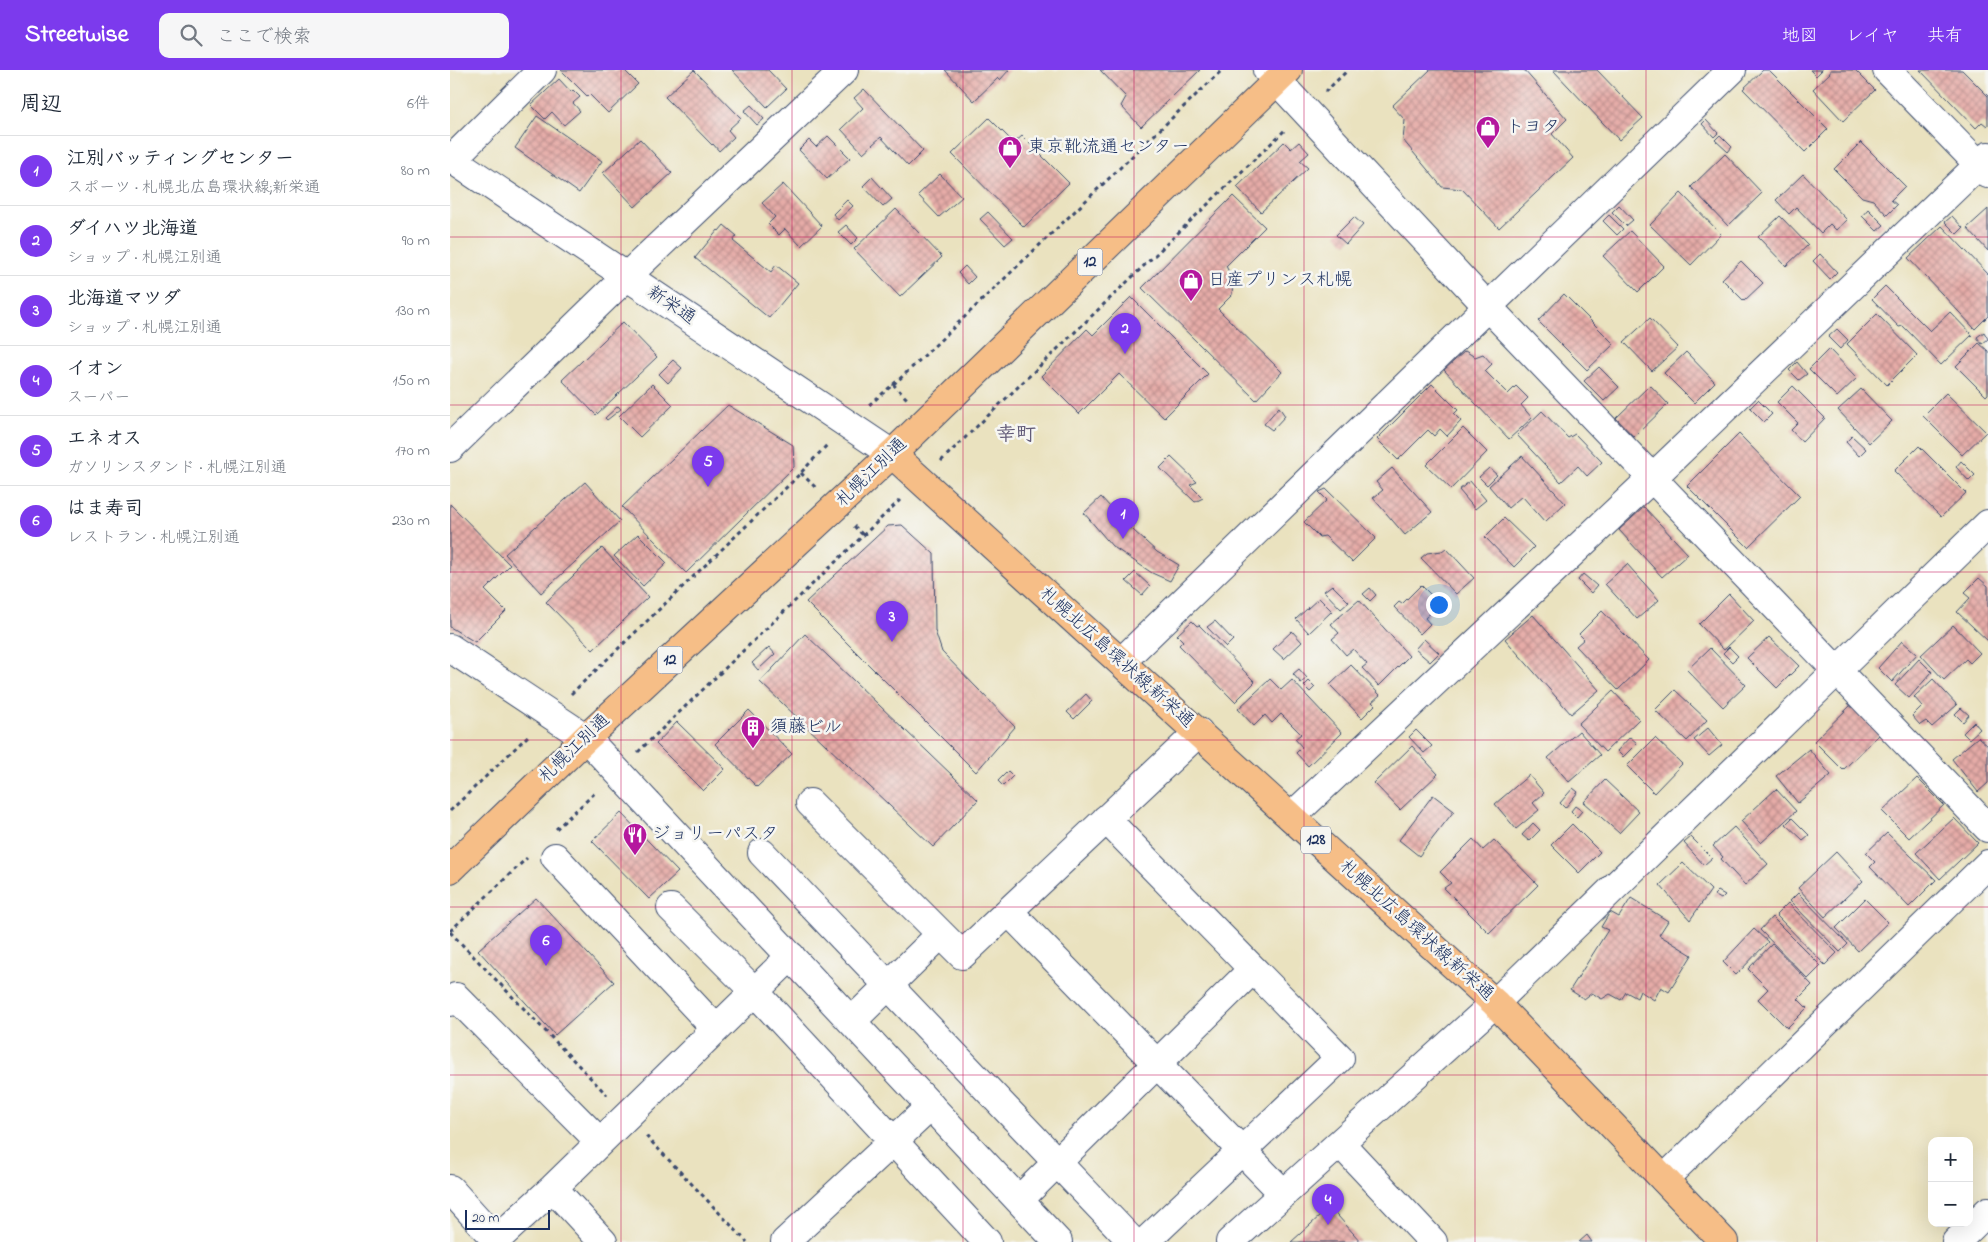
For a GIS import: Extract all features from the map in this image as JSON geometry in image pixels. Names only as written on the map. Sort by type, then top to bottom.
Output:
[{"type":"main road","name":"札幌江別通","points":[[450,869],[586,738],[892,454],[1277,73]]},
{"type":"main road","name":"札幌北広島環状線;新栄通","points":[[892,454],[1495,1003],[1724,1242]]},
{"type":"street","points":[[451,158],[542,70]]},
{"type":"street","points":[[456,433],[627,276],[844,70]]},
{"type":"street","points":[[1121,662],[1732,70]]},
{"type":"street","points":[[1291,817],[1985,165],[1887,70]]},
{"type":"street","points":[[1277,73],[1488,307],[1988,828]]},
{"type":"street","name":"新栄通","points":[[451,158],[892,454]]},
{"type":"street","points":[[1230,1242],[1495,1003],[1838,672],[1988,524]]},
{"type":"street","points":[[450,648],[586,738],[1058,1242]]},
{"type":"street","points":[[810,804],[962,956],[1198,732]]},
{"type":"street","points":[[1106,820],[1340,1058],[1146,1242]]},
{"type":"street","points":[[762,853],[1133,1242]]},
{"type":"street","points":[[555,857],[716,1029]]},
{"type":"street","points":[[1664,1179],[1988,864]]},
{"type":"street","points":[[671,908],[755,992],[987,1242]]},
{"type":"street","points":[[1009,912],[1284,1194]]},
{"type":"street","points":[[852,1021],[941,934]]},
{"type":"street","points":[[450,1189],[495,1241],[553,1188],[791,956]]},
{"type":"street","points":[[1019,1200],[1253,969]]},
{"type":"street","points":[[450,1002],[456,997],[600,1142]]},
{"type":"street","points":[[785,1242],[930,1106]]},
{"type":"street","points":[[1340,1143],[1433,1242]]},
{"type":"street","points":[[553,1188],[603,1242]]},
{"type":"street","points":[[1956,1242],[1988,1211]]},
{"type":"path","points":[[450,932],[747,1242]]},
{"type":"building","points":[[561,70],[624,70],[638,84],[608,113],[590,95],[588,97]]},
{"type":"building","points":[[694,70],[741,118],[728,130],[734,137],[719,151],[665,97]]},
{"type":"building","points":[[732,70],[768,70],[786,89],[767,107]]},
{"type":"building","points":[[945,70],[1009,70],[1000,80],[998,78],[974,101]]},
{"type":"building","points":[[1100,70],[1200,70],[1141,127],[1121,106],[1126,97]]},
{"type":"building","name":"トヨタ","points":[[1430,70],[1524,70],[1567,119],[1552,134],[1573,158],[1499,228],[1462,189],[1442,187],[1403,140],[1405,120],[1392,106]]},
{"type":"building","points":[[1553,70],[1597,70],[1643,118],[1619,140]]},
{"type":"building","points":[[1763,70],[1769,70],[1828,129],[1805,152],[1743,89]]},
{"type":"building","points":[[1810,70],[1822,70],[1816,76]]},
{"type":"building","points":[[1830,70],[1855,70],[1875,90],[1843,121],[1813,89],[1830,73]]},
{"type":"building","points":[[1920,70],[1962,70],[1988,96],[1988,125],[1982,122],[1976,128]]},
{"type":"building","points":[[559,79],[571,92],[573,90],[580,97],[573,103],[580,111],[564,125],[552,112],[545,119],[531,105]]},
{"type":"building","points":[[864,89],[923,151],[908,166],[881,137],[863,153],[841,129],[863,108],[854,98]]},
{"type":"building","points":[[751,105],[764,119],[757,125],[744,111]]},
{"type":"building","points":[[537,116],[602,161],[579,193],[515,148]]},
{"type":"building","name":"東京靴流通センター","points":[[989,118],[1014,143],[1022,136],[1069,183],[1024,227],[952,154]]},
{"type":"building","points":[[1706,120],[1718,133],[1714,137],[1702,124]]},
{"type":"building","points":[[1720,135],[1732,147],[1728,152],[1715,140]]},
{"type":"building","points":[[828,136],[850,158],[827,179],[799,150],[809,140],[816,147]]},
{"type":"building","points":[[640,139],[672,173],[635,207],[603,173]]},
{"type":"building","points":[[1284,142],[1291,149],[1299,142],[1309,153],[1300,161],[1308,168],[1261,212],[1237,187]]},
{"type":"building","points":[[1861,142],[1905,186],[1891,200],[1897,205],[1887,215],[1873,200],[1862,197],[1834,169]]},
{"type":"building","points":[[1725,154],[1762,193],[1728,226],[1691,187]]},
{"type":"building","points":[[940,174],[962,197],[939,217],[918,195]]},
{"type":"building","points":[[1803,174],[1847,220],[1836,230],[1830,224],[1821,233],[1796,207],[1789,214],[1776,200]]},
{"type":"building","points":[[872,177],[892,199],[883,207],[863,186]]},
{"type":"building","points":[[783,184],[822,226],[801,246],[785,229],[779,235],[768,224],[775,217],[762,203]]},
{"type":"building","points":[[1681,193],[1721,234],[1691,265],[1650,225]]},
{"type":"building","name":"日産プリンス札幌","points":[[1233,196],[1265,227],[1226,266],[1233,280],[1232,295],[1218,309],[1282,372],[1256,400],[1142,288]]},
{"type":"building","points":[[847,200],[853,206],[838,220],[833,214]]},
{"type":"building","points":[[1619,205],[1633,220],[1626,226],[1612,212]]},
{"type":"building","points":[[896,209],[942,257],[900,297],[854,249]]},
{"type":"building","points":[[1868,209],[1884,225],[1877,231],[1862,216]]},
{"type":"building","points":[[1988,209],[1988,251],[1967,228]]},
{"type":"building","points":[[988,212],[1013,238],[1005,245],[980,219]]},
{"type":"building","points":[[1609,215],[1623,229],[1617,235],[1603,221]]},
{"type":"building","points":[[1780,216],[1808,245],[1786,266],[1758,237]]},
{"type":"building","points":[[1952,216],[1963,228],[1957,234],[1945,222]]},
{"type":"building","points":[[1354,217],[1363,225],[1346,244],[1336,235]]},
{"type":"building","points":[[724,225],[737,236],[733,241],[771,272],[776,265],[798,283],[769,318],[695,258]]},
{"type":"building","points":[[846,225],[858,238],[851,245],[838,232]]},
{"type":"building","points":[[1942,226],[1988,274],[1988,316],[1975,329],[1908,258]]},
{"type":"building","points":[[1630,231],[1664,266],[1638,292],[1603,256]]},
{"type":"building","points":[[1820,254],[1837,272],[1830,279],[1813,261]]},
{"type":"building","points":[[1741,261],[1763,283],[1744,301],[1722,279]]},
{"type":"building","points":[[965,266],[975,277],[968,284],[958,273]]},
{"type":"building","points":[[1885,286],[1930,331],[1950,312],[1972,335],[1941,365],[1903,326],[1899,327],[1872,299]]},
{"type":"building","points":[[1564,294],[1614,344],[1587,370],[1538,321]]},
{"type":"building","points":[[1131,297],[1208,374],[1164,418],[1119,374],[1079,414],[1041,376],[1087,329],[1093,335]]},
{"type":"building","points":[[1877,314],[1917,355],[1887,385],[1847,344]]},
{"type":"building","points":[[1650,318],[1678,347],[1652,371],[1624,342]]},
{"type":"building","points":[[623,322],[657,357],[596,415],[562,380]]},
{"type":"building","points":[[1837,329],[1848,340],[1840,349],[1828,337]]},
{"type":"building","points":[[1984,332],[1988,339],[1982,344],[1977,337]]},
{"type":"building","points":[[1979,343],[1988,351],[1988,394],[1986,396],[1956,366]]},
{"type":"building","points":[[1829,349],[1857,378],[1837,397],[1809,369]]},
{"type":"building","points":[[1465,351],[1475,357],[1483,354],[1492,364],[1485,371],[1508,394],[1516,386],[1528,398],[1521,405],[1532,418],[1509,439],[1444,370]]},
{"type":"building","points":[[1686,352],[1715,382],[1694,403],[1664,373]]},
{"type":"building","points":[[673,360],[682,368],[668,383],[659,374]]},
{"type":"building","points":[[1797,362],[1807,374],[1799,380],[1789,370]]},
{"type":"building","points":[[1599,367],[1619,387],[1604,401],[1584,381]]},
{"type":"building","points":[[652,384],[673,405],[640,437],[619,416]]},
{"type":"building","points":[[1432,384],[1458,410],[1454,414],[1461,421],[1447,436],[1440,429],[1434,436],[1428,430],[1398,460],[1377,439]]},
{"type":"building","points":[[1650,385],[1668,404],[1634,437],[1616,418]]},
{"type":"building","points":[[1793,386],[1825,418],[1802,442],[1791,430],[1798,423],[1777,402]]},
{"type":"building","points":[[1861,389],[1892,421],[1869,443],[1838,410]]},
{"type":"building","points":[[1946,393],[1986,432],[1962,455],[1923,416]]},
{"type":"building","points":[[1758,400],[1772,414],[1764,422],[1750,408]]},
{"type":"building","points":[[728,405],[793,445],[794,467],[686,573],[622,507]]},
{"type":"building","points":[[618,406],[621,409],[607,420],[605,418]]},
{"type":"building","points":[[1279,407],[1285,416],[1272,430],[1264,424]]},
{"type":"building","points":[[1542,411],[1568,438],[1575,434],[1602,462],[1587,476],[1578,466],[1561,482],[1517,435]]},
{"type":"building","points":[[1463,428],[1487,452],[1451,489],[1426,465]]},
{"type":"building","points":[[1739,434],[1800,496],[1748,547],[1687,486]]},
{"type":"building","points":[[1852,436],[1866,449],[1859,456],[1846,442]]},
{"type":"building","points":[[1919,446],[1966,493],[1941,517],[1894,471]]},
{"type":"building","points":[[1522,456],[1565,503],[1545,522],[1522,496],[1508,508],[1489,486]]},
{"type":"building","points":[[1171,457],[1197,482],[1190,485],[1203,498],[1195,502],[1160,468]]},
{"type":"building","points":[[1961,461],[1975,475],[1969,481],[1956,467]]},
{"type":"building","points":[[1392,468],[1432,512],[1405,535],[1373,498],[1383,490],[1376,482]]},
{"type":"building","points":[[1489,468],[1497,475],[1487,485],[1479,477]]},
{"type":"building","points":[[1470,481],[1486,500],[1475,509],[1459,490]]},
{"type":"building","points":[[585,482],[620,521],[541,593],[505,554]]},
{"type":"building","points":[[1326,489],[1376,538],[1352,562],[1325,536],[1319,537],[1304,522],[1327,500],[1319,492]]},
{"type":"building","points":[[1101,497],[1122,520],[1157,552],[1179,565],[1170,581],[1152,573],[1112,546],[1084,513]]},
{"type":"building","points":[[450,504],[510,565],[485,590],[506,611],[475,642],[450,627]]},
{"type":"building","points":[[1644,507],[1688,554],[1662,577],[1619,530]]},
{"type":"building","points":[[1504,518],[1534,547],[1514,567],[1485,537]]},
{"type":"building","points":[[902,525],[934,554],[935,631],[942,652],[1015,727],[976,772],[806,602],[888,526]]},
{"type":"building","points":[[638,534],[667,563],[643,586],[614,556]]},
{"type":"building","points":[[602,548],[648,597],[593,650],[546,602]]},
{"type":"building","points":[[1446,548],[1474,578],[1456,594],[1421,558],[1427,553],[1442,551]]},
{"type":"building","points":[[1627,564],[1659,600],[1637,619],[1605,584]]},
{"type":"building","points":[[1135,572],[1150,586],[1142,595],[1126,581]]},
{"type":"building","points":[[1583,574],[1597,586],[1591,593],[1578,580]]},
{"type":"building","points":[[1979,578],[1988,586],[1988,641],[1957,612],[1970,598],[1964,593]]},
{"type":"building","points":[[1332,585],[1349,602],[1341,609],[1324,591]]},
{"type":"building","points":[[1421,585],[1440,604],[1425,618],[1430,624],[1420,634],[1394,607],[1399,602],[1402,604]]},
{"type":"building","points":[[1370,588],[1376,595],[1370,601],[1363,594]]},
{"type":"building","points":[[1729,594],[1754,621],[1724,650],[1699,624]]},
{"type":"building","points":[[1319,598],[1332,611],[1309,633],[1296,619]]},
{"type":"building","points":[[1359,600],[1409,656],[1379,686],[1362,668],[1367,664],[1353,649],[1346,655],[1332,639],[1339,633],[1331,624]]},
{"type":"building","points":[[1602,611],[1649,660],[1618,690],[1576,646],[1584,639],[1579,634]]},
{"type":"building","points":[[1533,615],[1599,690],[1571,714],[1505,639]]},
{"type":"building","points":[[1192,621],[1197,626],[1199,625],[1255,682],[1235,702],[1179,645],[1183,641],[1177,635]]},
{"type":"building","points":[[1215,621],[1233,640],[1226,647],[1207,627]]},
{"type":"building","points":[[1953,625],[1980,653],[1970,663],[1966,659],[1944,680],[1921,655]]},
{"type":"building","points":[[1292,631],[1302,642],[1284,659],[1273,649]]},
{"type":"building","points":[[805,634],[978,800],[933,847],[760,682]]},
{"type":"building","points":[[1769,637],[1799,666],[1777,688],[1747,658]]},
{"type":"building","points":[[1424,639],[1439,653],[1430,662],[1415,649]]},
{"type":"building","points":[[1902,641],[1917,654],[1892,682],[1878,668]]},
{"type":"building","points":[[769,647],[775,654],[758,670],[752,663]]},
{"type":"building","points":[[1729,647],[1738,656],[1732,662],[1723,653]]},
{"type":"building","points":[[1710,648],[1746,685],[1723,707],[1687,670]]},
{"type":"building","points":[[1919,659],[1932,672],[1909,698],[1895,685]]},
{"type":"building","points":[[1351,665],[1380,695],[1372,702],[1375,705],[1362,718],[1330,685]]},
{"type":"building","points":[[1299,669],[1307,678],[1301,683],[1293,674]]},
{"type":"building","points":[[1270,679],[1281,690],[1292,680],[1342,733],[1308,766],[1296,753],[1302,747],[1295,739],[1301,734],[1281,714],[1272,723],[1265,715],[1254,726],[1238,709]]},
{"type":"building","points":[[1933,679],[1957,705],[1932,727],[1926,721],[1920,725],[1912,716],[1922,706],[1914,697]]},
{"type":"building","points":[[1309,681],[1315,687],[1310,692],[1304,686]]},
{"type":"building","points":[[1675,690],[1707,720],[1687,741],[1655,710]]},
{"type":"building","points":[[1613,691],[1639,719],[1605,752],[1578,724]]},
{"type":"building","points":[[1086,694],[1092,701],[1074,719],[1067,712]]},
{"type":"building","points":[[1851,705],[1880,734],[1843,770],[1814,741]]},
{"type":"building","points":[[1961,708],[1969,715],[1963,722],[1955,714]]},
{"type":"building","name":"須藤ビル","points":[[749,710],[792,754],[757,787],[715,744]]},
{"type":"building","points":[[677,722],[725,769],[703,791],[656,744]]},
{"type":"building","points":[[1974,722],[1980,729],[1969,739],[1963,733]]},
{"type":"building","points":[[1708,728],[1722,745],[1709,756],[1694,740]]},
{"type":"building","points":[[1416,730],[1432,746],[1424,753],[1409,737]]},
{"type":"building","points":[[1579,731],[1600,755],[1569,782],[1548,758]]},
{"type":"building","points":[[1630,737],[1637,743],[1623,757],[1617,751]]},
{"type":"building","points":[[1978,737],[1988,746],[1988,783],[1978,792],[1952,759]]},
{"type":"building","points":[[1655,738],[1682,764],[1654,793],[1627,766]]},
{"type":"building","points":[[1412,746],[1438,774],[1400,810],[1374,783]]},
{"type":"building","points":[[1809,749],[1831,775],[1798,803],[1776,776]]},
{"type":"building","points":[[1008,771],[1013,776],[1003,786],[998,781]]},
{"type":"building","points":[[1529,775],[1544,793],[1533,803],[1539,810],[1516,829],[1495,804]]},
{"type":"building","points":[[1917,778],[1944,805],[1909,838],[1882,811]]},
{"type":"building","points":[[1605,780],[1639,812],[1619,833],[1584,802]]},
{"type":"building","points":[[1573,788],[1578,792],[1565,808],[1560,803]]},
{"type":"building","points":[[1776,789],[1796,811],[1761,843],[1741,821]]},
{"type":"building","points":[[1433,795],[1454,811],[1419,856],[1399,840]]},
{"type":"building","points":[[1575,806],[1582,811],[1577,817],[1571,811]]},
{"type":"building","name":"ジョリーパスタ","points":[[621,813],[678,872],[649,899],[592,841]]},
{"type":"building","points":[[1792,818],[1809,835],[1803,840],[1786,824]]},
{"type":"building","points":[[1954,818],[1978,843],[1940,879],[1916,853]]},
{"type":"building","points":[[1533,823],[1540,830],[1529,841],[1522,835]]},
{"type":"building","points":[[1572,824],[1600,852],[1579,873],[1551,845]]},
{"type":"building","points":[[1734,827],[1768,864],[1745,885],[1721,859],[1723,857],[1713,846]]},
{"type":"building","points":[[1887,833],[1936,880],[1909,907],[1870,867],[1875,862],[1866,853]]},
{"type":"building","points":[[1691,837],[1712,858],[1704,865],[1684,843]]},
{"type":"building","points":[[1473,839],[1483,850],[1494,840],[1538,885],[1489,933],[1444,888],[1451,883],[1440,872]]},
{"type":"building","points":[[1836,852],[1863,881],[1825,917],[1798,888]]},
{"type":"building","points":[[1683,863],[1711,890],[1690,920],[1660,885]]},
{"type":"building","points":[[1718,891],[1725,895],[1721,899],[1714,895]]},
{"type":"building","points":[[1798,893],[1848,944],[1840,952],[1790,901]]},
{"type":"building","points":[[536,898],[614,982],[555,1035],[478,950]]},
{"type":"building","points":[[1631,898],[1668,921],[1659,935],[1692,955],[1669,992],[1661,987],[1654,1000],[1640,991],[1637,998],[1626,992],[1621,1000],[1610,994],[1602,999],[1592,993],[1584,999],[1570,990],[1608,930],[1601,927],[1610,912],[1619,917]]},
{"type":"building","points":[[1865,899],[1888,922],[1858,951],[1836,928]]},
{"type":"building","points":[[1788,903],[1837,953],[1825,965],[1776,915]]},
{"type":"building","points":[[1772,917],[1821,966],[1808,979],[1760,930]]},
{"type":"building","points":[[1754,929],[1768,942],[1736,975],[1723,962]]},
{"type":"building","points":[[1772,944],[1812,985],[1798,999],[1807,1008],[1787,1028],[1758,999],[1768,989],[1748,969]]},
{"type":"building","points":[[1330,1207],[1361,1242],[1291,1242]]},
{"type":"building","points":[[1587,1235],[1592,1242],[1579,1242]]},
{"type":"place","name":"トヨタ","points":[[1488,149]]},
{"type":"place","name":"東京靴流通センター","points":[[1010,169]]},
{"type":"place","name":"日産プリンス札幌","points":[[1191,302]]},
{"type":"place","name":"ダイハツ北海道","points":[[1125,354]]},
{"type":"place","name":"エネオス","points":[[708,487]]},
{"type":"place","name":"江別バッティングセンター","points":[[1123,539]]},
{"type":"place","name":"北海道マツダ","points":[[892,642]]},
{"type":"place","name":"須藤ビル","points":[[753,749]]},
{"type":"place","name":"ジョリーパスタ","points":[[635,856]]},
{"type":"place","name":"はま寿司","points":[[546,966]]},
{"type":"place","name":"イオン","points":[[1328,1225]]},
{"type":"district","name":"幸町","points":[[1016,435]]}]
